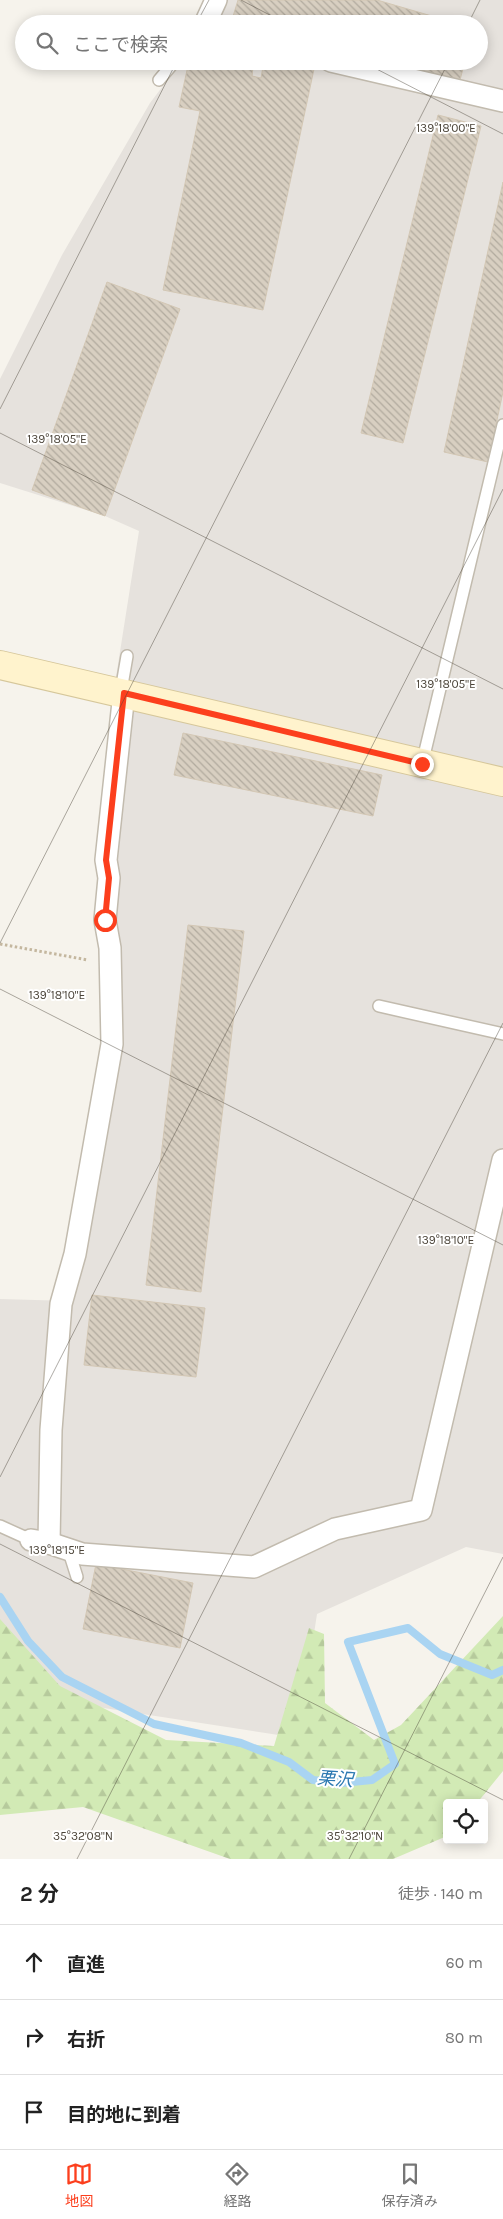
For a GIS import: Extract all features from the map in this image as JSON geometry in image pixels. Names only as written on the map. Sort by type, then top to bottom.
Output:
[{"type":"street","points":[[209,15],[216,0]]},
{"type":"street","points":[[370,70],[503,101]]},
{"type":"street","points":[[0,665],[503,782]]},
{"type":"street","points":[[124,693],[106,860],[109,878],[105,920],[110,948],[112,1044],[75,1254],[61,1304],[40,1542],[73,1552],[254,1567],[335,1529],[421,1510],[503,1160]]},
{"type":"lane","points":[[159,80],[167,70]]},
{"type":"lane","points":[[422,764],[503,425]]},
{"type":"lane","points":[[124,693],[122,685],[126,656]]},
{"type":"lane","points":[[379,1006],[503,1034]]},
{"type":"lane","points":[[0,1526],[40,1542]]},
{"type":"lane","points":[[73,1552],[71,1558],[77,1577]]},
{"type":"path","points":[[0,944],[110,964]]},
{"type":"shaded area","points":[[227,0],[503,0],[503,1554],[466,1547],[317,1614],[298,1738],[52,1700],[0,1652],[0,1299],[70,1301],[120,1040],[111,916],[130,718],[116,677],[139,531],[105,516],[0,483],[0,379],[62,255],[150,103],[175,70],[488,70],[488,15],[218,15]]},
{"type":"green space","points":[[503,1616],[503,1771],[480,1799],[443,1799],[443,1838],[393,1859],[230,1859],[83,1807],[0,1815],[0,1619],[60,1686],[166,1740],[274,1746],[309,1628],[324,1634],[325,1703],[374,1740],[401,1725]]},
{"type":"building","points":[[238,0],[377,0],[428,15],[233,15]]},
{"type":"building","points":[[187,70],[253,70],[252,76],[261,78],[262,70],[314,70],[263,310],[163,290],[200,111],[179,107]]},
{"type":"building","points":[[419,70],[463,70],[460,80]]},
{"type":"building","points":[[438,115],[481,126],[403,443],[361,433]]},
{"type":"building","points":[[503,182],[503,392],[488,462],[444,452]]},
{"type":"building","points":[[107,282],[180,309],[105,516],[32,490]]},
{"type":"building","points":[[183,733],[382,775],[373,816],[174,775]]},
{"type":"building","points":[[188,925],[244,931],[201,1292],[146,1285]]},
{"type":"building","points":[[92,1295],[205,1308],[196,1377],[84,1365]]},
{"type":"building","points":[[96,1564],[193,1583],[180,1648],[83,1629]]},
{"type":"waterway","name":"栗沢","points":[[0,1597],[28,1641],[62,1677],[154,1724],[241,1743],[289,1762],[313,1780],[342,1783],[372,1780],[395,1764],[348,1642],[408,1628],[440,1654],[492,1675],[503,1670]]},
{"type":"route","points":[[105,920],[109,878],[106,860],[124,693],[422,764]]}]
